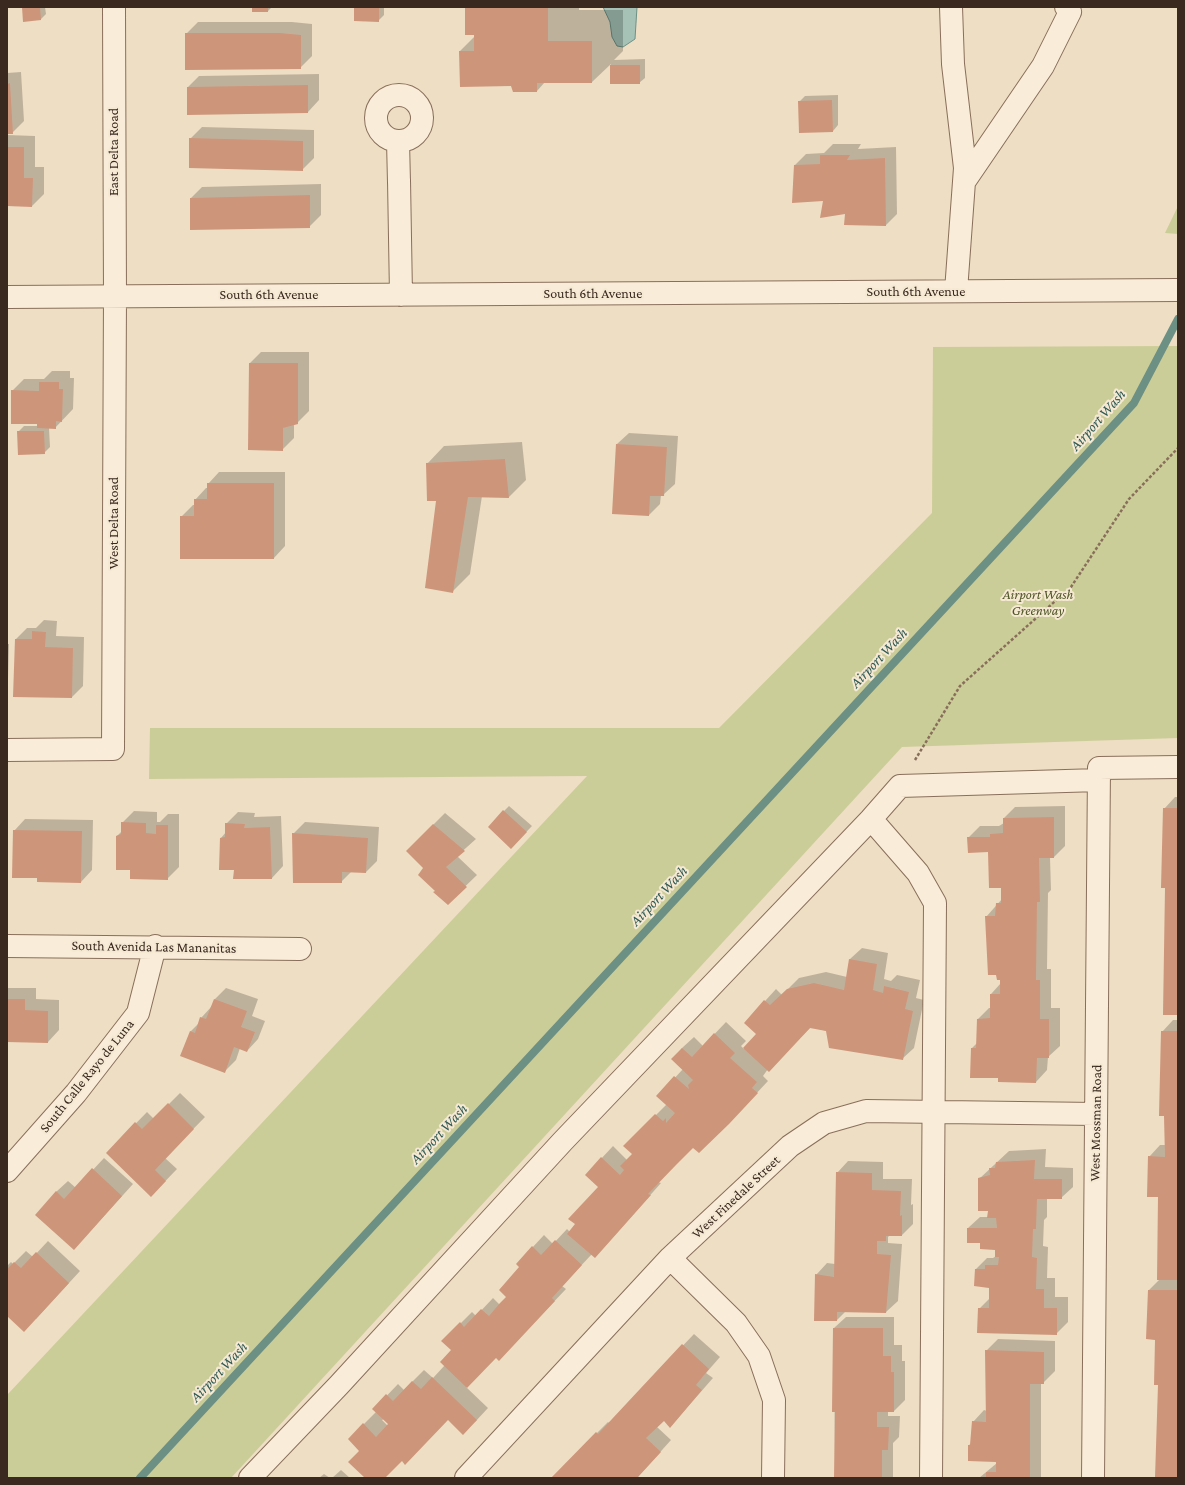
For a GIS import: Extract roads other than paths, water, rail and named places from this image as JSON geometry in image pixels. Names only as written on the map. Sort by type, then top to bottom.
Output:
[{"type":"street","name":"East Delta Road","points":[[114,7],[115,296]]},
{"type":"street","points":[[951,7],[953,64],[966,168],[956,291]]},
{"type":"street","points":[[964,182],[1043,66],[1070,12],[1066,7]]},
{"type":"street","points":[[398,141],[401,295]]},
{"type":"street","name":"South 6th Avenue","points":[[7,297],[1178,290]]},
{"type":"street","name":"West Delta Road","points":[[7,750],[113,749],[115,296]]},
{"type":"street","points":[[250,1478],[339,1385],[563,1141],[871,819],[900,786],[1099,774],[1178,767]]},
{"type":"street","name":"West Mossman Road","points":[[1093,1478],[1099,774]]},
{"type":"street","points":[[871,819],[918,873],[935,903],[931,1478]]},
{"type":"street","name":"South Avenida Las Mananitas","points":[[7,946],[155,946],[300,949]]},
{"type":"street","name":"South Calle Rayo de Luna","points":[[7,1172],[76,1093],[138,1013],[155,946]]},
{"type":"street","name":"West Finedale Street","points":[[466,1478],[670,1258],[790,1146],[824,1123],[866,1111],[1096,1114]]},
{"type":"street","points":[[670,1258],[736,1323],[759,1356],[774,1400],[773,1478]]},
{"type":"waterway","name":"Airport Wash","points":[[140,1478],[1134,403],[1178,319]]},
{"type":"park label","name":"Airport Wash Greenway","points":[[1038,604]]}]
